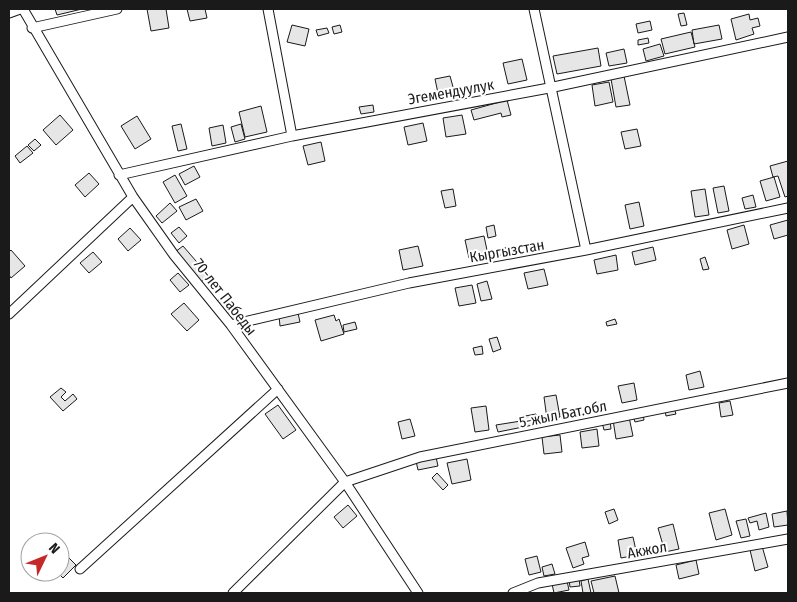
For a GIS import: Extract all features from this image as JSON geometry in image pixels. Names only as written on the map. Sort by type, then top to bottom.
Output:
[{"type":"street","points":[[9,13],[21,9]]},
{"type":"street","name":"70-лет Пабеды","points":[[21,9],[133,197],[174,255],[278,389],[345,482],[418,593]]},
{"type":"street","points":[[32,28],[117,9]]},
{"type":"street","points":[[268,9],[292,136]]},
{"type":"street","points":[[534,9],[549,88],[586,250]]},
{"type":"street","name":"Эгемендуулук","points":[[119,175],[292,136],[549,88],[788,37]]},
{"type":"street","points":[[9,314],[133,197]]},
{"type":"street","name":"Кыргызстан","points":[[230,325],[409,283],[586,250],[788,208]]},
{"type":"street","name":"5-жыл Бат.обл","points":[[345,482],[420,457],[788,383]]},
{"type":"street","points":[[80,569],[278,389]]},
{"type":"street","points":[[233,593],[345,482]]},
{"type":"street","name":"Акжол","points":[[513,593],[538,583],[788,539]]},
{"type":"building","points":[[55,9],[82,9],[57,15]]},
{"type":"building","points":[[147,9],[166,9],[169,28],[151,31]]},
{"type":"building","points":[[187,9],[205,9],[207,18],[190,21]]},
{"type":"building","points":[[684,13],[687,25],[681,26],[678,14]]},
{"type":"building","points":[[749,14],[750,20],[758,18],[760,26],[752,28],[754,34],[736,40],[731,19]]},
{"type":"building","points":[[650,21],[652,30],[638,33],[636,24]]},
{"type":"building","points":[[292,25],[309,29],[305,46],[287,42]]},
{"type":"building","points":[[340,25],[342,32],[334,34],[332,27]]},
{"type":"building","points":[[719,25],[722,39],[694,44],[692,30]]},
{"type":"building","points":[[327,28],[329,33],[318,36],[316,30]]},
{"type":"building","points":[[691,32],[695,47],[665,54],[661,39]]},
{"type":"building","points":[[648,38],[649,43],[638,45],[638,40]]},
{"type":"building","points":[[660,44],[664,56],[646,61],[643,49]]},
{"type":"building","points":[[598,48],[601,66],[557,74],[553,56]]},
{"type":"building","points":[[624,49],[627,63],[609,66],[606,53]]},
{"type":"building","points":[[522,59],[527,80],[508,84],[503,63]]},
{"type":"building","points":[[450,76],[455,94],[439,98],[435,79]]},
{"type":"building","points":[[624,76],[630,105],[616,107],[611,79]]},
{"type":"building","points":[[609,82],[613,102],[595,106],[592,85]]},
{"type":"building","points":[[507,100],[511,115],[502,117],[501,113],[474,120],[471,110]]},
{"type":"building","points":[[373,105],[374,112],[361,114],[359,107]]},
{"type":"building","points":[[261,106],[267,132],[245,137],[239,112]]},
{"type":"building","points":[[60,115],[73,130],[56,145],[43,130]]},
{"type":"building","points":[[462,115],[466,134],[446,137],[443,118]]},
{"type":"building","points":[[137,116],[151,139],[135,149],[121,126]]},
{"type":"building","points":[[423,123],[427,141],[408,145],[404,127]]},
{"type":"building","points":[[181,124],[187,149],[178,151],[172,126]]},
{"type":"building","points":[[241,124],[245,139],[235,142],[231,127]]},
{"type":"building","points":[[223,125],[226,143],[212,146],[209,128]]},
{"type":"building","points":[[637,129],[641,146],[625,149],[621,132]]},
{"type":"building","points":[[35,139],[41,145],[34,151],[28,145]]},
{"type":"building","points":[[321,142],[325,161],[308,165],[303,146]]},
{"type":"building","points":[[27,146],[33,153],[20,163],[15,156]]},
{"type":"building","points":[[788,161],[788,196],[785,197],[778,176],[773,177],[770,166]]},
{"type":"building","points":[[194,166],[200,177],[185,185],[179,174]]},
{"type":"building","points":[[89,173],[99,184],[85,197],[75,185]]},
{"type":"building","points":[[175,175],[187,196],[175,203],[163,182]]},
{"type":"building","points":[[774,177],[780,197],[766,201],[760,181]]},
{"type":"building","points":[[724,186],[729,211],[718,213],[713,188]]},
{"type":"building","points":[[453,189],[456,206],[445,208],[441,191]]},
{"type":"building","points":[[705,189],[709,215],[695,217],[691,191]]},
{"type":"building","points":[[753,195],[756,207],[745,209],[742,198]]},
{"type":"building","points":[[196,199],[203,211],[186,220],[179,207]]},
{"type":"building","points":[[639,202],[644,226],[630,229],[625,205]]},
{"type":"building","points":[[170,203],[177,211],[162,223],[156,216]]},
{"type":"building","points":[[788,220],[788,235],[774,239],[770,225]]},
{"type":"building","points":[[494,225],[496,236],[488,238],[486,227]]},
{"type":"building","points":[[744,225],[749,244],[732,249],[727,230]]},
{"type":"building","points":[[179,227],[187,236],[179,243],[171,233]]},
{"type":"building","points":[[130,228],[141,240],[128,251],[118,239]]},
{"type":"building","points":[[484,236],[488,255],[469,258],[465,240]]},
{"type":"building","points":[[183,246],[209,276],[201,282],[175,252]]},
{"type":"building","points":[[418,246],[423,266],[403,270],[399,250]]},
{"type":"building","points":[[515,246],[517,252],[496,256],[495,250]]},
{"type":"building","points":[[653,247],[656,260],[635,265],[632,252]]},
{"type":"building","points":[[11,250],[25,266],[11,278],[9,275],[9,252]]},
{"type":"building","points":[[93,252],[102,262],[89,273],[80,263]]},
{"type":"building","points":[[616,255],[618,270],[597,274],[594,260]]},
{"type":"building","points":[[705,257],[709,269],[703,270],[700,259]]},
{"type":"building","points":[[544,269],[548,285],[528,289],[524,273]]},
{"type":"building","points":[[178,273],[189,285],[180,292],[170,280]]},
{"type":"building","points":[[487,281],[492,299],[481,301],[477,284]]},
{"type":"building","points":[[472,285],[476,303],[459,306],[455,288]]},
{"type":"building","points":[[222,297],[238,319],[232,323],[217,301]]},
{"type":"building","points":[[184,303],[199,320],[187,331],[171,314]]},
{"type":"building","points":[[298,313],[300,322],[280,326],[279,316]]},
{"type":"building","points":[[334,315],[336,321],[339,319],[344,334],[321,341],[315,320]]},
{"type":"building","points":[[615,319],[617,324],[607,326],[606,322]]},
{"type":"building","points":[[355,322],[357,329],[344,332],[343,325]]},
{"type":"building","points":[[497,337],[501,349],[493,352],[489,339]]},
{"type":"building","points":[[482,346],[483,354],[475,355],[473,348]]},
{"type":"building","points":[[700,371],[704,387],[689,390],[686,375]]},
{"type":"building","points":[[634,383],[637,400],[622,403],[618,386]]},
{"type":"building","points":[[61,388],[66,392],[61,397],[65,401],[73,394],[77,399],[63,411],[50,397]]},
{"type":"building","points":[[556,395],[560,417],[547,419],[544,397]]},
{"type":"building","points":[[730,401],[733,415],[721,417],[719,403]]},
{"type":"building","points":[[278,405],[296,430],[283,439],[265,414]]},
{"type":"building","points":[[486,406],[489,430],[475,432],[471,408]]},
{"type":"building","points":[[674,408],[676,414],[666,416],[665,410]]},
{"type":"building","points":[[572,411],[573,417],[562,418],[561,413]]},
{"type":"building","points":[[536,414],[538,424],[498,432],[496,425],[521,421],[520,417]]},
{"type":"building","points":[[643,414],[644,420],[635,422],[633,416]]},
{"type":"building","points":[[629,417],[633,436],[616,439],[613,420]]},
{"type":"building","points":[[410,419],[415,436],[402,439],[398,422]]},
{"type":"building","points":[[610,420],[611,429],[604,430],[602,422]]},
{"type":"building","points":[[597,429],[599,446],[582,448],[580,432]]},
{"type":"building","points":[[560,435],[562,452],[544,454],[542,437]]},
{"type":"building","points":[[436,457],[438,466],[418,470],[416,461]]},
{"type":"building","points":[[467,459],[471,480],[452,484],[447,463]]},
{"type":"building","points":[[437,473],[448,485],[443,490],[432,478]]},
{"type":"building","points":[[348,505],[357,516],[343,528],[334,517]]},
{"type":"building","points":[[614,509],[618,520],[609,524],[605,512]]},
{"type":"building","points":[[725,509],[732,535],[716,540],[709,513]]},
{"type":"building","points":[[787,511],[788,525],[774,527],[772,514]]},
{"type":"building","points":[[766,513],[769,527],[759,530],[757,521],[750,523],[748,518]]},
{"type":"building","points":[[746,519],[750,536],[741,538],[736,521]]},
{"type":"building","points":[[673,524],[679,549],[665,552],[658,528]]},
{"type":"building","points":[[633,537],[637,555],[621,558],[618,540]]},
{"type":"building","points":[[585,542],[589,556],[582,558],[584,564],[573,568],[566,548]]},
{"type":"building","points":[[762,546],[768,567],[755,571],[750,550]]},
{"type":"building","points":[[537,556],[541,572],[529,575],[525,559]]},
{"type":"building","points":[[70,559],[76,565],[70,571]]},
{"type":"building","points":[[696,560],[699,574],[679,579],[676,565]]},
{"type":"building","points":[[552,564],[555,574],[544,576],[542,567]]},
{"type":"building","points":[[615,576],[619,593],[594,593],[591,581]]},
{"type":"building","points":[[579,579],[580,586],[570,587],[569,580]]},
{"type":"building","points":[[588,579],[591,593],[583,593],[581,581]]},
{"type":"building","points":[[567,581],[569,590],[554,593],[552,584]]}]
